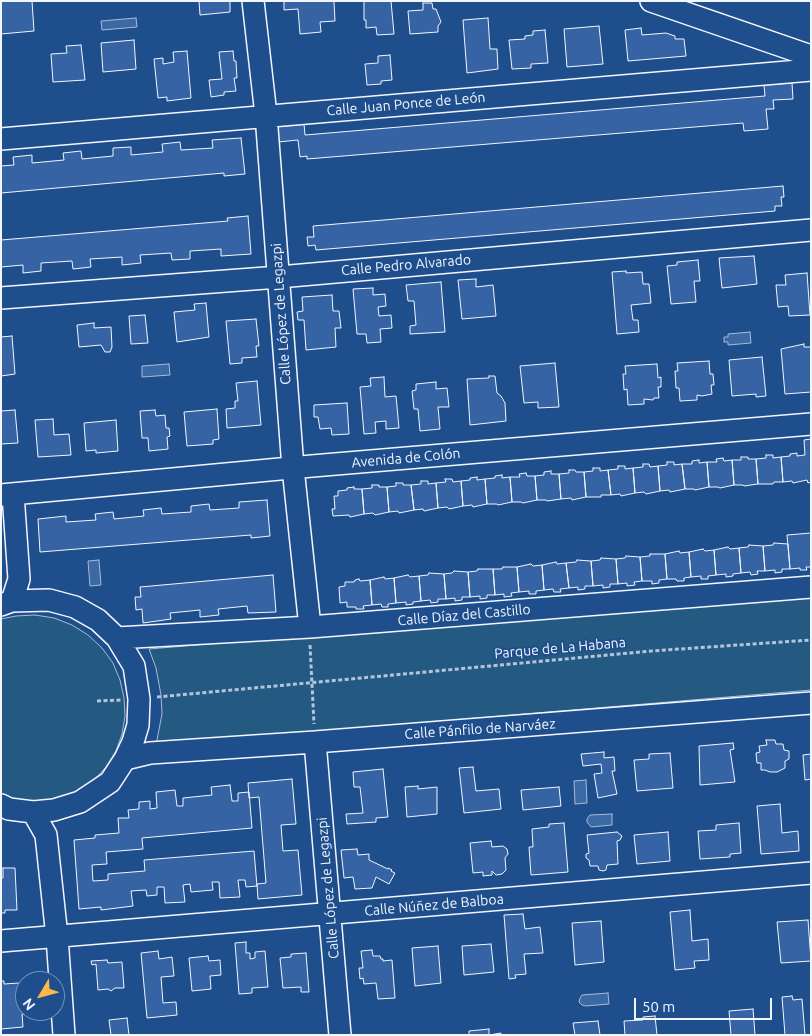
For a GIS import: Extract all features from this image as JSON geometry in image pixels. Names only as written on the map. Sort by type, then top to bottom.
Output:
[{"type":"street","name":"Calle López de Legazpi","points":[[253,1],[266,115],[293,468],[310,627]]},
{"type":"street","points":[[651,1],[811,56]]},
{"type":"street","name":"Calle Juan Ponce de León","points":[[1,139],[811,70]]},
{"type":"street","name":"Calle Pedro Alvarado","points":[[1,298],[279,277],[811,230]]},
{"type":"street","name":"Avenida de Colón","points":[[7,495],[293,468],[811,424]]},
{"type":"street","points":[[1,806],[33,812],[54,810],[80,802],[110,782],[136,751],[139,699],[134,666],[117,638],[98,620],[75,607],[49,600],[15,602],[19,579],[7,495]]},
{"type":"street","name":"Calle Díaz del Castillo","points":[[117,638],[310,627],[811,586]]},
{"type":"street","name":"Calle Pánfilo de Narváez","points":[[136,751],[316,742],[811,703]]},
{"type":"street","name":"Calle López de Legazpi","points":[[316,742],[340,1035]]},
{"type":"street","points":[[46,835],[54,810]]},
{"type":"street","points":[[33,812],[46,835],[57,937],[64,1035]]},
{"type":"street","name":"Calle Núñez de Balboa","points":[[1,942],[811,873]]},
{"type":"path","points":[[310,627],[311,682],[316,742]]},
{"type":"path","name":"Parque de La Habana","points":[[96,701],[139,699],[651,651],[811,640]]},
{"type":"shaded area","points":[[136,18],[137,27],[102,30],[101,21]]},
{"type":"shaded area","points":[[750,332],[751,343],[728,345],[728,342],[724,342],[724,337],[728,337],[728,334]]},
{"type":"shaded area","points":[[169,364],[170,375],[142,377],[142,366]]},
{"type":"shaded area","points":[[99,560],[101,585],[90,586],[88,561]]},
{"type":"shaded area","points":[[811,593],[811,690],[156,745],[162,714],[161,695],[156,668],[149,649]]},
{"type":"shaded area","points":[[35,615],[54,618],[72,625],[88,635],[102,648],[113,663],[120,680],[125,716],[122,734],[116,751],[106,767],[79,792],[45,804],[1,800],[1,619]]},
{"type":"shaded area","points":[[586,780],[587,803],[575,804],[574,781]]},
{"type":"shaded area","points":[[612,814],[612,825],[591,827],[587,822],[590,815]]},
{"type":"shaded area","points":[[608,993],[609,1004],[586,1006],[579,1002],[582,995]]},
{"type":"building","points":[[1,1],[32,1],[34,31],[1,34]]},
{"type":"building","points":[[199,1],[230,1],[230,12],[200,15]]},
{"type":"building","points":[[334,1],[335,21],[320,22],[321,32],[300,34],[298,9],[284,10],[284,2]]},
{"type":"building","points":[[364,1],[391,1],[394,34],[377,35],[376,27],[366,28]]},
{"type":"building","points":[[423,3],[432,3],[433,9],[436,9],[441,22],[438,26],[438,32],[410,34],[408,11],[423,10]]},
{"type":"building","points":[[488,18],[490,49],[497,49],[498,69],[467,73],[463,20]]},
{"type":"building","points":[[599,26],[603,64],[567,67],[564,29]]},
{"type":"building","points":[[641,28],[642,35],[666,33],[675,36],[675,39],[684,39],[686,56],[628,61],[625,30]]},
{"type":"building","points":[[545,30],[548,63],[531,64],[531,68],[512,69],[509,40],[525,39],[525,36],[533,35],[533,31]]},
{"type":"building","points":[[134,40],[136,69],[103,72],[101,43]]},
{"type":"building","points":[[81,45],[85,80],[53,82],[51,54],[67,53],[66,46]]},
{"type":"building","points":[[187,51],[191,98],[167,101],[167,97],[158,98],[154,59],[163,58],[163,64],[174,62],[173,52]]},
{"type":"building","points":[[233,51],[234,61],[236,61],[237,78],[234,78],[236,91],[224,92],[224,95],[211,97],[209,80],[222,79],[219,52]]},
{"type":"building","points":[[390,55],[392,80],[381,81],[381,84],[367,85],[365,64],[378,63],[378,56]]},
{"type":"building","points":[[792,83],[793,99],[773,100],[774,109],[766,109],[768,129],[744,131],[743,123],[307,159],[307,156],[300,157],[298,140],[278,142],[276,127],[304,124],[305,135],[765,96],[764,85]]},
{"type":"building","points":[[241,138],[245,174],[224,176],[224,173],[1,193],[1,166],[14,165],[13,157],[32,155],[32,163],[64,160],[63,153],[81,151],[82,159],[113,156],[113,148],[131,147],[131,155],[163,152],[162,144],[180,142],[181,150],[213,148],[212,140]]},
{"type":"building","points":[[783,186],[784,197],[781,197],[782,206],[775,206],[775,211],[316,250],[315,245],[308,246],[307,237],[314,237],[313,226]]},
{"type":"building","points":[[248,216],[251,254],[221,256],[221,249],[190,251],[190,259],[172,260],[171,253],[140,255],[141,263],[122,265],[122,257],[90,259],[91,267],[73,269],[72,261],[41,263],[41,271],[23,273],[23,265],[1,267],[1,240],[228,221],[227,218]]},
{"type":"building","points":[[754,256],[757,284],[722,288],[719,258]]},
{"type":"building","points":[[698,260],[700,281],[694,281],[696,302],[671,304],[667,266],[677,265],[677,262]]},
{"type":"building","points":[[626,271],[626,273],[642,272],[643,284],[649,284],[651,303],[631,305],[633,320],[638,320],[639,332],[617,334],[612,272]]},
{"type":"building","points":[[807,273],[810,315],[789,316],[788,306],[778,307],[776,285],[786,285],[785,275]]},
{"type":"building","points":[[476,279],[476,287],[493,285],[496,316],[462,319],[458,280]]},
{"type":"building","points":[[441,282],[445,332],[410,334],[410,326],[416,325],[414,301],[408,301],[406,285]]},
{"type":"building","points":[[373,288],[373,295],[385,294],[386,306],[378,307],[379,316],[391,315],[392,328],[380,329],[381,342],[367,343],[366,334],[357,334],[353,289]]},
{"type":"building","points":[[332,295],[333,311],[339,311],[341,328],[335,328],[336,347],[306,350],[304,320],[298,320],[297,312],[303,311],[302,297]]},
{"type":"building","points":[[206,303],[209,337],[177,342],[174,312],[195,310],[194,304]]},
{"type":"building","points":[[145,315],[148,343],[131,344],[129,316]]},
{"type":"building","points":[[256,319],[259,346],[256,346],[257,357],[242,358],[242,363],[230,364],[226,321]]},
{"type":"building","points":[[94,323],[94,328],[111,327],[112,347],[110,352],[105,352],[101,345],[79,347],[77,325]]},
{"type":"building","points":[[12,336],[15,374],[1,376],[1,337]]},
{"type":"building","points":[[804,344],[804,347],[811,347],[811,392],[785,394],[781,349]]},
{"type":"building","points":[[762,357],[766,396],[756,397],[756,394],[732,396],[729,360]]},
{"type":"building","points":[[709,361],[710,374],[713,374],[714,385],[711,385],[712,394],[697,395],[697,400],[680,401],[679,388],[676,388],[675,371],[678,371],[677,363]]},
{"type":"building","points":[[555,363],[559,407],[538,408],[538,402],[524,403],[520,366]]},
{"type":"building","points":[[657,364],[658,378],[661,377],[661,387],[658,387],[659,398],[654,398],[653,400],[644,399],[644,404],[628,405],[627,389],[624,390],[623,374],[626,374],[625,366]]},
{"type":"building","points":[[489,376],[495,376],[497,393],[505,403],[506,421],[470,425],[467,379],[489,378]]},
{"type":"building","points":[[384,377],[385,397],[396,396],[399,428],[386,429],[386,421],[375,422],[376,433],[364,434],[360,387],[371,386],[370,378]]},
{"type":"building","points":[[257,381],[261,425],[227,428],[226,409],[235,408],[235,401],[238,401],[236,383]]},
{"type":"building","points":[[436,382],[436,389],[447,388],[449,407],[438,407],[440,429],[420,431],[418,409],[414,409],[412,391],[416,390],[416,384]]},
{"type":"building","points":[[347,403],[349,434],[332,435],[331,428],[320,429],[318,417],[314,417],[314,405]]},
{"type":"building","points":[[217,409],[219,439],[213,440],[213,444],[187,446],[184,412]]},
{"type":"building","points":[[15,410],[18,443],[1,444],[1,411]]},
{"type":"building","points":[[155,410],[156,416],[165,415],[166,428],[169,428],[170,436],[167,437],[168,449],[149,451],[148,438],[142,438],[140,411]]},
{"type":"building","points":[[53,419],[54,435],[69,434],[71,455],[38,457],[35,420]]},
{"type":"building","points":[[116,420],[118,451],[96,453],[96,450],[86,451],[84,423]]},
{"type":"building","points":[[811,439],[811,482],[808,483],[807,480],[793,483],[792,481],[783,482],[781,457],[797,453],[797,456],[805,455],[804,440]]},
{"type":"building","points":[[766,455],[773,455],[773,458],[781,457],[783,482],[758,484],[756,459],[766,458]]},
{"type":"building","points":[[741,457],[756,459],[758,484],[734,485],[732,460],[741,460]]},
{"type":"building","points":[[723,458],[724,461],[732,460],[734,485],[720,488],[709,487],[707,462],[717,462],[716,459]]},
{"type":"building","points":[[699,460],[699,463],[707,462],[709,487],[695,490],[685,489],[682,464],[692,464],[692,461]]},
{"type":"building","points":[[667,462],[674,462],[674,465],[682,464],[685,489],[670,492],[669,490],[660,491],[658,466],[667,465]]},
{"type":"building","points":[[643,464],[649,464],[650,467],[658,466],[660,491],[646,494],[644,492],[635,493],[633,468],[643,467]]},
{"type":"building","points":[[618,466],[625,466],[625,469],[633,468],[635,493],[621,496],[620,494],[611,495],[608,470],[618,469]]},
{"type":"building","points":[[593,468],[600,468],[600,471],[608,470],[611,495],[586,497],[584,472],[593,471]]},
{"type":"building","points":[[569,470],[584,472],[586,497],[572,500],[571,498],[561,499],[559,474],[569,473]]},
{"type":"building","points":[[551,471],[551,474],[559,474],[561,499],[537,500],[535,476],[544,475],[544,472]]},
{"type":"building","points":[[526,473],[527,476],[535,476],[537,500],[523,503],[512,502],[510,477],[520,477],[519,474]]},
{"type":"building","points":[[502,475],[502,478],[510,477],[512,502],[498,505],[487,504],[485,479]]},
{"type":"building","points":[[477,477],[477,480],[485,479],[487,504],[473,507],[472,505],[463,506],[461,481]]},
{"type":"building","points":[[445,479],[452,479],[453,482],[461,481],[463,506],[449,509],[447,507],[438,508],[436,483],[446,482]]},
{"type":"building","points":[[421,481],[428,481],[428,484],[436,483],[438,508],[424,511],[423,509],[414,510],[411,485],[421,484]]},
{"type":"building","points":[[396,483],[411,485],[414,510],[399,513],[398,511],[389,512],[387,487],[396,486]]},
{"type":"building","points":[[372,485],[387,487],[389,512],[375,515],[373,513],[364,514],[362,489],[372,488]]},
{"type":"building","points":[[354,487],[354,489],[362,489],[364,514],[350,517],[349,515],[333,516],[332,509],[335,509],[334,496],[338,496],[338,491]]},
{"type":"building","points":[[267,500],[270,536],[251,538],[251,535],[40,552],[38,519],[66,516],[66,522],[96,520],[95,514],[113,512],[114,519],[144,516],[143,510],[161,508],[162,514],[191,512],[191,506],[209,504],[210,510],[239,508],[239,502]]},
{"type":"building","points":[[811,533],[811,567],[806,567],[807,570],[800,570],[800,568],[790,569],[787,535]]},
{"type":"building","points":[[774,543],[788,544],[790,569],[782,569],[782,572],[775,573],[775,570],[765,571],[763,546],[773,545]]},
{"type":"building","points":[[749,545],[763,546],[765,571],[757,571],[758,574],[751,575],[750,572],[741,573],[739,548],[748,547]]},
{"type":"building","points":[[728,547],[730,549],[739,548],[741,573],[726,577],[726,574],[716,575],[714,550]]},
{"type":"building","points":[[703,549],[705,551],[714,550],[716,575],[708,576],[708,579],[701,579],[701,576],[691,577],[689,552]]},
{"type":"building","points":[[679,551],[680,553],[689,552],[691,577],[684,578],[684,581],[667,579],[665,554]]},
{"type":"building","points":[[650,554],[665,554],[667,579],[659,580],[659,583],[652,584],[652,581],[642,581],[640,557],[650,556]]},
{"type":"building","points":[[626,556],[640,557],[642,581],[634,582],[635,585],[627,586],[627,583],[618,584],[616,559],[625,558]]},
{"type":"building","points":[[601,558],[616,559],[618,584],[610,584],[610,587],[603,588],[603,585],[593,586],[591,561],[600,560]]},
{"type":"building","points":[[577,560],[591,561],[593,586],[585,586],[585,589],[578,590],[578,587],[569,588],[566,563],[576,562]]},
{"type":"building","points":[[556,562],[557,564],[566,563],[569,588],[560,589],[561,592],[554,592],[553,589],[544,590],[542,565]]},
{"type":"building","points":[[531,564],[533,566],[542,565],[544,590],[536,591],[536,594],[529,594],[529,591],[519,592],[517,567]]},
{"type":"building","points":[[503,567],[517,567],[519,592],[511,593],[512,596],[504,597],[504,594],[495,595],[493,569],[502,569]]},
{"type":"building","points":[[478,569],[493,569],[495,595],[487,595],[487,598],[480,599],[480,596],[470,597],[468,572],[477,571]]},
{"type":"building","points":[[454,571],[468,572],[470,597],[462,597],[462,600],[455,601],[455,598],[446,599],[444,574]]},
{"type":"building","points":[[429,573],[444,574],[446,599],[438,599],[438,602],[431,603],[430,600],[421,601],[419,576],[428,575]]},
{"type":"building","points":[[273,575],[276,612],[248,613],[247,606],[218,609],[219,615],[200,617],[200,610],[170,613],[171,619],[143,623],[142,609],[136,610],[135,597],[141,597],[140,587]]},
{"type":"building","points":[[408,575],[410,577],[419,576],[421,601],[406,605],[406,602],[396,603],[394,578]]},
{"type":"building","points":[[384,577],[385,579],[394,578],[396,603],[388,604],[388,607],[382,607],[381,604],[372,605],[370,580]]},
{"type":"building","points":[[359,579],[360,581],[370,580],[372,605],[363,606],[364,609],[356,609],[356,607],[347,607],[347,602],[340,603],[339,587],[345,586],[345,582],[354,582]]},
{"type":"building","points":[[766,740],[775,740],[776,744],[783,744],[784,750],[789,751],[789,759],[785,761],[785,768],[777,772],[761,770],[761,763],[757,763],[756,753],[760,752],[759,746],[767,745]]},
{"type":"building","points":[[733,743],[734,749],[730,750],[735,782],[700,785],[699,746]]},
{"type":"building","points":[[604,752],[604,758],[614,757],[615,771],[612,771],[617,794],[598,798],[594,774],[602,773],[601,764],[583,766],[581,754]]},
{"type":"building","points":[[670,753],[673,788],[637,791],[634,760],[649,759],[649,754]]},
{"type":"building","points":[[811,754],[811,779],[805,780],[803,755]]},
{"type":"building","points":[[473,767],[476,791],[499,789],[501,809],[464,813],[459,768]]},
{"type":"building","points":[[383,769],[388,817],[376,818],[376,822],[347,824],[346,814],[363,813],[360,787],[354,787],[353,772]]},
{"type":"building","points":[[292,779],[296,824],[281,825],[283,851],[298,850],[302,895],[258,899],[257,884],[266,883],[259,797],[249,798],[248,783]]},
{"type":"building","points":[[230,785],[232,801],[238,801],[238,793],[249,792],[252,828],[142,838],[143,849],[106,852],[107,864],[92,865],[93,881],[108,880],[108,874],[145,871],[144,860],[254,851],[257,886],[246,887],[245,880],[238,880],[240,897],[220,898],[219,882],[212,882],[213,890],[191,892],[190,884],[183,885],[185,902],[165,903],[164,887],[157,887],[157,895],[147,896],[146,890],[131,891],[133,906],[101,910],[101,907],[79,909],[74,840],[95,838],[95,835],[119,833],[118,818],[129,818],[128,810],[139,809],[139,802],[150,801],[150,809],[157,808],[156,792],[175,790],[177,806],[183,806],[183,798],[212,795],[211,787]]},
{"type":"building","points":[[418,786],[418,789],[437,787],[437,814],[407,817],[405,787]]},
{"type":"building","points":[[559,787],[561,806],[523,810],[521,790]]},
{"type":"building","points":[[780,804],[782,833],[798,831],[799,851],[761,854],[757,806]]},
{"type":"building","points":[[564,823],[568,872],[531,875],[529,847],[533,847],[532,829],[549,827],[549,824]]},
{"type":"building","points":[[739,823],[741,853],[730,854],[730,857],[700,859],[698,831],[716,830],[716,825]]},
{"type":"building","points":[[617,832],[622,836],[617,841],[618,864],[607,865],[606,870],[603,871],[599,870],[598,866],[590,866],[589,860],[586,858],[586,854],[589,853],[587,835]]},
{"type":"building","points":[[668,832],[670,861],[637,864],[634,835]]},
{"type":"building","points":[[491,841],[492,847],[503,846],[507,849],[508,854],[505,858],[506,870],[502,874],[496,875],[492,871],[492,875],[483,876],[483,872],[473,873],[470,843]]},
{"type":"building","points":[[357,849],[358,855],[369,854],[369,860],[395,873],[389,884],[376,877],[372,888],[355,889],[353,877],[344,878],[341,850]]},
{"type":"building","points":[[3,868],[15,868],[17,910],[5,910],[5,913],[1,913],[1,878],[3,878]]},
{"type":"building","points":[[690,910],[692,941],[708,939],[709,960],[694,961],[695,968],[675,970],[670,912]]},
{"type":"building","points":[[523,914],[525,929],[540,927],[543,953],[524,954],[526,974],[515,975],[516,978],[509,979],[504,915]]},
{"type":"building","points":[[808,920],[811,961],[781,963],[777,922]]},
{"type":"building","points":[[601,921],[604,962],[575,965],[572,923]]},
{"type":"building","points":[[246,942],[246,953],[250,953],[250,959],[255,958],[255,952],[265,951],[268,987],[252,988],[252,993],[239,994],[235,943]]},
{"type":"building","points":[[491,944],[494,972],[464,975],[462,946]]},
{"type":"building","points":[[438,946],[441,983],[415,986],[412,948]]},
{"type":"building","points":[[372,950],[373,956],[380,956],[383,961],[392,960],[395,998],[378,999],[376,983],[364,984],[363,978],[360,979],[359,968],[363,968],[361,951]]},
{"type":"building","points":[[158,951],[159,959],[172,957],[174,976],[161,977],[163,1003],[176,1002],[177,1015],[147,1018],[141,953]]},
{"type":"building","points":[[306,953],[309,992],[301,992],[301,987],[283,988],[280,958],[291,957],[291,954]]},
{"type":"building","points":[[208,956],[209,961],[220,960],[221,975],[210,976],[211,989],[192,991],[189,958]]},
{"type":"building","points":[[107,960],[108,963],[122,962],[124,988],[115,988],[111,991],[108,989],[98,990],[96,964],[92,965],[91,961]]},
{"type":"building","points":[[1,981],[4,981],[4,984],[15,983],[15,1021],[23,1021],[23,1027],[1,1029]]},
{"type":"building","points":[[792,996],[793,1000],[802,999],[805,1035],[785,1035],[782,997]]},
{"type":"building","points":[[753,1009],[755,1035],[731,1035],[729,1011]]},
{"type":"building","points":[[655,1016],[657,1035],[625,1035],[624,1021],[643,1020],[643,1017]]},
{"type":"building","points":[[127,1018],[129,1035],[111,1035],[109,1020]]},
{"type":"building","points":[[598,1021],[600,1035],[575,1035],[573,1023]]},
{"type":"building","points":[[489,1029],[489,1035],[469,1035],[469,1031]]}]
